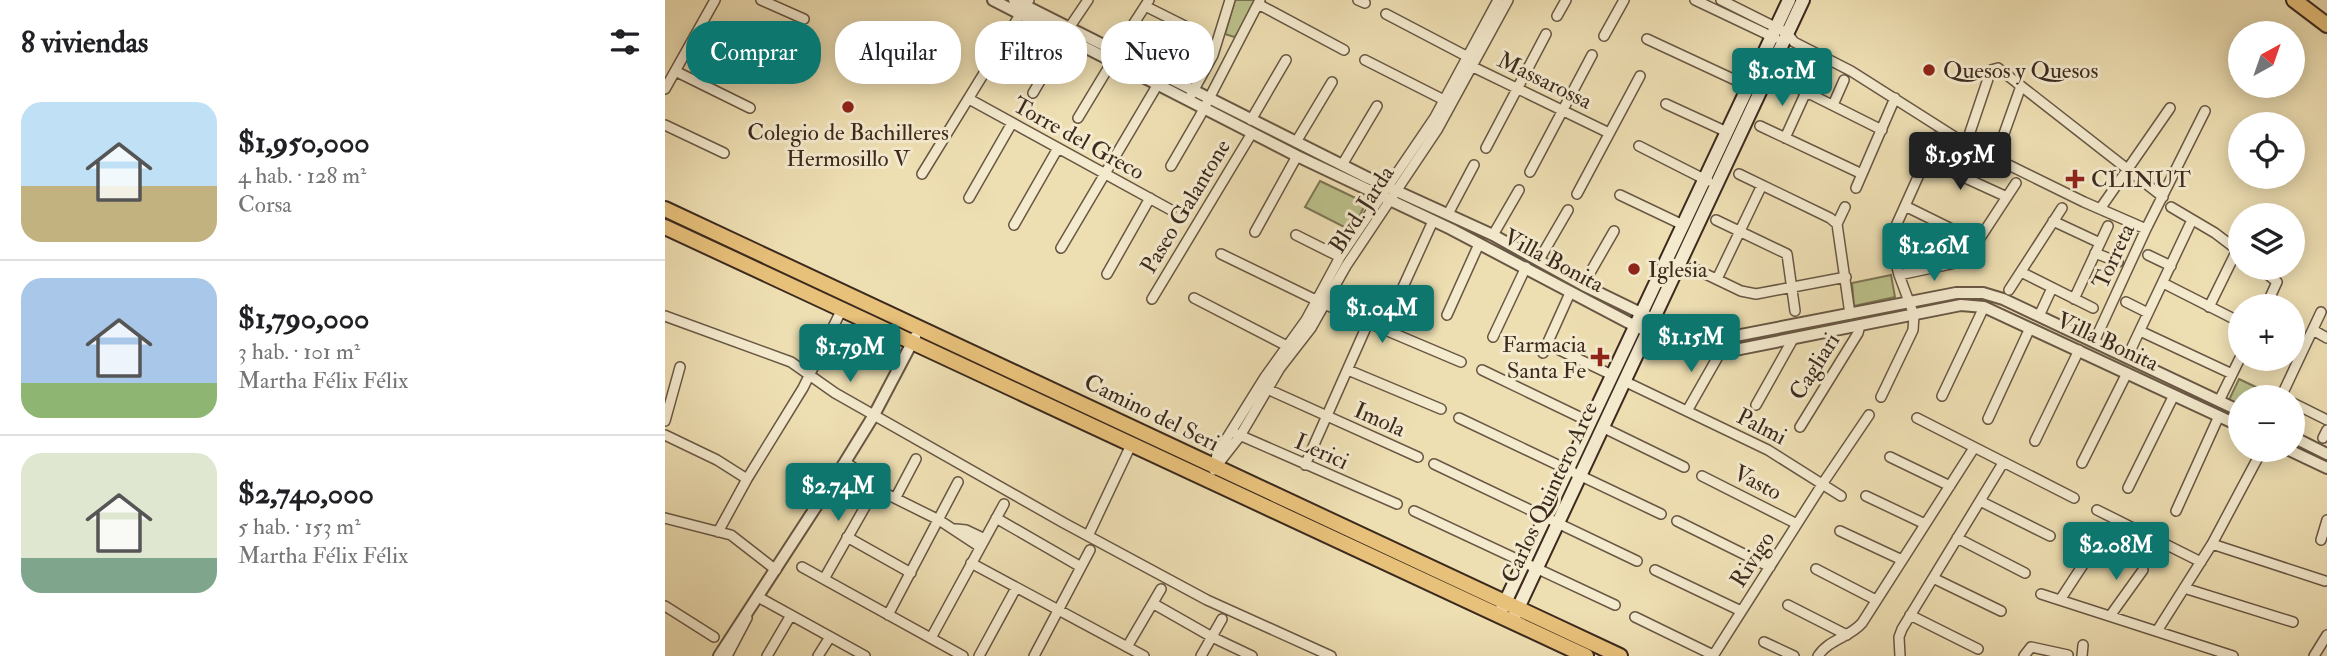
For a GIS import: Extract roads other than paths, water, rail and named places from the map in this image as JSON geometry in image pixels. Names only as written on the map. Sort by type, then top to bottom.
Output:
[{"type":"main road","name":"Carlos Quintero Arce","points":[[1508,611],[1523,563],[1545,516],[1568,469],[1596,424],[1782,36],[1789,0]]},
{"type":"main road","name":"Carlos Quintero Arce","points":[[1644,323],[1683,225],[1710,182],[1727,132],[1748,86],[1803,0]]},
{"type":"main road","points":[[2294,0],[2327,25]]},
{"type":"main road","name":"Camino del Seri","points":[[665,209],[921,327],[1215,468],[1323,516],[1508,611],[1586,656]]},
{"type":"main road","name":"Camino del Seri","points":[[665,227],[1209,482],[1508,611],[1620,656]]},
{"type":"main road","name":"Carlos Quintero Arce","points":[[1508,611],[1536,569],[1580,475],[1596,424]]},
{"type":"main road","points":[[1304,524],[1323,516]]},
{"type":"street","points":[[703,21],[715,0]]},
{"type":"street","points":[[761,0],[804,19]]},
{"type":"street","name":"Villa Bonita","points":[[993,0],[1025,7]]},
{"type":"street","name":"Villa Bonita","points":[[1014,0],[1049,21]]},
{"type":"street","points":[[1074,21],[1088,0]]},
{"type":"street","points":[[1191,95],[1213,55],[1230,0]]},
{"type":"street","name":"Blvd. Jarda","points":[[1320,302],[1340,257],[1437,130],[1498,0]]},
{"type":"street","name":"Blvd. Jarda","points":[[1209,482],[1236,433],[1428,128],[1441,99],[1469,61],[1507,0]]},
{"type":"street","points":[[1557,16],[1566,0]]},
{"type":"street","points":[[1604,36],[1624,0]]},
{"type":"street","points":[[1695,0],[1782,36]]},
{"type":"street","points":[[1721,0],[1782,36],[1851,71],[1966,144],[2146,229]]},
{"type":"street","points":[[1171,166],[1259,2],[1344,50]]},
{"type":"street","points":[[1136,21],[1147,3],[1177,21]]},
{"type":"street","points":[[922,174],[1025,7]]},
{"type":"street","name":"Massarossa","points":[[1387,14],[1516,89],[1609,133]]},
{"type":"street","points":[[1220,33],[1237,43]]},
{"type":"street","points":[[1486,148],[1546,34]]},
{"type":"street","points":[[1647,39],[1748,86]]},
{"type":"street","points":[[665,89],[686,52]]},
{"type":"street","points":[[1530,172],[1593,55]]},
{"type":"street","points":[[1251,120],[1286,60]]},
{"type":"street","points":[[1365,60],[1441,99]]},
{"type":"street","points":[[1966,144],[1991,70],[1994,68],[2163,197]]},
{"type":"street","points":[[675,71],[750,108]]},
{"type":"street","points":[[1577,194],[1640,76]]},
{"type":"street","points":[[1077,118],[1101,78]]},
{"type":"street","points":[[1833,105],[1844,80]]},
{"type":"street","points":[[1784,81],[1882,130]]},
{"type":"street","points":[[1296,142],[1332,82]]},
{"type":"street","points":[[1034,93],[1039,84]]},
{"type":"street","points":[[1061,248],[1158,84]]},
{"type":"street","name":"Villa Bonita","points":[[1158,84],[1191,95]]},
{"type":"street","name":"Villa Bonita","points":[[1169,84],[1297,156],[1448,214],[1493,235],[1692,349],[1720,353],[1961,305],[1984,307],[2228,420]]},
{"type":"street","points":[[1996,159],[2021,86]]},
{"type":"street","points":[[1785,138],[1806,92]]},
{"type":"street","points":[[1856,188],[1895,98]]},
{"type":"street","name":"Torre del Greco","points":[[969,99],[1171,210]]},
{"type":"street","name":"Villa Bonita","points":[[1206,103],[1251,120],[1342,165],[1433,221],[1526,267],[1570,293],[1644,323],[1692,335],[1725,338],[1957,293],[1983,293],[2003,299],[2228,405]]},
{"type":"street","points":[[1666,104],[1727,132]]},
{"type":"street","points":[[1342,165],[1377,106]]},
{"type":"street","points":[[2100,209],[2170,108]]},
{"type":"street","name":"Torreta","points":[[2094,342],[2205,111]]},
{"type":"street","points":[[969,198],[1012,123]]},
{"type":"street","points":[[665,125],[724,153]]},
{"type":"street","points":[[1760,126],[1863,174]]},
{"type":"street","name":"Paseo Galantone","points":[[1152,299],[1252,133]]},
{"type":"street","points":[[1881,397],[1913,330],[1914,315],[1899,275],[1890,239],[1936,137]]},
{"type":"street","points":[[1639,146],[1710,182]]},
{"type":"street","points":[[1014,225],[1058,148]]},
{"type":"street","points":[[1255,232],[1297,156]]},
{"type":"street","points":[[1962,176],[1971,159]]},
{"type":"street","points":[[1926,160],[2007,197]]},
{"type":"street","points":[[1448,214],[1475,165]]},
{"type":"street","points":[[1738,174],[1830,218],[1837,224]]},
{"type":"street","points":[[1899,275],[1964,262],[2016,183]]},
{"type":"street","points":[[1717,279],[1762,185]]},
{"type":"street","points":[[1493,235],[1519,190]]},
{"type":"street","points":[[1620,195],[1683,225]]},
{"type":"street","points":[[1107,274],[1150,198]]},
{"type":"street","points":[[1905,206],[1978,242]]},
{"type":"street","points":[[1845,207],[1837,224],[1850,314]]},
{"type":"street","points":[[2171,207],[2228,243]]},
{"type":"street","points":[[2009,290],[2061,208]]},
{"type":"street","points":[[1539,260],[1568,211]]},
{"type":"street","points":[[1716,220],[1787,254],[1795,311]]},
{"type":"street","points":[[2132,348],[2192,220]]},
{"type":"street","points":[[1398,298],[1433,221]]},
{"type":"street","points":[[2053,221],[2100,243]]},
{"type":"street","points":[[2074,299],[2108,226]]},
{"type":"street","points":[[1583,285],[1614,231]]},
{"type":"street","points":[[1296,235],[1340,257]]},
{"type":"street","points":[[1447,315],[1479,244]]},
{"type":"street","points":[[2095,253],[2117,262]]},
{"type":"street","points":[[1221,254],[1320,302],[1461,362]]},
{"type":"street","points":[[2148,255],[2171,266]]},
{"type":"street","points":[[1493,337],[1526,267]]},
{"type":"street","points":[[1693,268],[1741,291],[1756,294],[1846,277]]},
{"type":"street","points":[[2021,272],[2093,308]]},
{"type":"street","points":[[2209,307],[2228,272]]},
{"type":"street","points":[[2163,283],[2228,316]]},
{"type":"street","points":[[2039,316],[2052,288]]},
{"type":"street","name":"Palmi","points":[[1570,293],[1545,348],[1618,378],[1768,450],[1841,496]]},
{"type":"street","points":[[1194,298],[1290,348]]},
{"type":"street","points":[[2126,302],[2148,313]]},
{"type":"street","points":[[1942,396],[1984,307]]},
{"type":"street","points":[[718,532],[797,400],[841,311]]},
{"type":"street","points":[[2287,385],[2321,312]]},
{"type":"street","points":[[665,316],[779,356],[874,415],[1088,536],[1207,600],[1331,656]]},
{"type":"street","points":[[1305,465],[1368,323]]},
{"type":"street","name":"Cagliari","points":[[1800,427],[1858,333],[1860,325]]},
{"type":"street","points":[[719,656],[874,415],[921,327]]},
{"type":"street","points":[[1988,419],[2030,328]]},
{"type":"street","points":[[2313,330],[2327,338]]},
{"type":"street","points":[[2140,331],[2232,374]]},
{"type":"street","points":[[1687,411],[1720,353],[1725,338]]},
{"type":"street","points":[[1756,405],[1793,339]]},
{"type":"street","points":[[2035,442],[2079,350]]},
{"type":"street","points":[[665,421],[680,367]]},
{"type":"street","points":[[1348,370],[1441,409]]},
{"type":"street","points":[[1482,370],[1684,467]]},
{"type":"street","points":[[2219,401],[2234,371]]},
{"type":"street","points":[[2083,463],[2127,373]]},
{"type":"street","name":"Imola","points":[[1264,388],[1418,457]]},
{"type":"street","points":[[2128,488],[2174,395]]},
{"type":"street","points":[[2305,409],[2327,420]]},
{"type":"street","name":"Rivigo","points":[[1713,656],[1869,415]]},
{"type":"street","points":[[2176,511],[2219,416]]},
{"type":"street","points":[[1459,418],[1661,514]]},
{"type":"street","points":[[1917,418],[2074,498]]},
{"type":"street","name":"Lerici","points":[[1236,433],[1397,504]]},
{"type":"street","points":[[665,435],[717,460],[747,480]]},
{"type":"street","points":[[2305,443],[2327,454]]},
{"type":"street","points":[[1088,536],[1131,445]]},
{"type":"street","points":[[1818,656],[1828,645],[1862,623],[1974,448]]},
{"type":"street","points":[[1891,457],[1949,486]]},
{"type":"street","points":[[2305,458],[2327,468]]},
{"type":"street","points":[[891,495],[916,460]]},
{"type":"street","points":[[2157,631],[2212,544],[2256,462]]},
{"type":"street","points":[[1900,656],[1899,637],[1910,615],[2003,463]]},
{"type":"street","points":[[1434,464],[1637,561]]},
{"type":"street","points":[[842,467],[956,529],[963,537],[983,543]]},
{"type":"street","name":"Vasto","points":[[1702,476],[1797,524]]},
{"type":"street","points":[[888,615],[958,482]]},
{"type":"street","points":[[824,579],[877,487]]},
{"type":"street","points":[[1866,496],[1925,524]]},
{"type":"street","points":[[1980,501],[2050,536]]},
{"type":"street","points":[[931,638],[1004,504]]},
{"type":"street","points":[[2097,510],[2201,562]]},
{"type":"street","points":[[1414,512],[1615,606]]},
{"type":"street","points":[[665,518],[731,535],[776,570]]},
{"type":"street","points":[[996,518],[1081,567]]},
{"type":"street","points":[[2321,540],[2327,520]]},
{"type":"street","points":[[1677,521],[1770,567]]},
{"type":"street","points":[[1840,531],[1902,560]]},
{"type":"street","points":[[847,537],[911,573]]},
{"type":"street","points":[[1957,538],[2025,573]]},
{"type":"street","points":[[2212,544],[2325,581]]},
{"type":"street","points":[[1036,655],[1090,550]]},
{"type":"street","points":[[2060,600],[2092,551]]},
{"type":"street","points":[[971,563],[1144,656]]},
{"type":"street","points":[[802,566],[963,656]]},
{"type":"street","points":[[1816,569],[1876,600]]},
{"type":"street","points":[[1654,570],[1741,611]]},
{"type":"street","points":[[2110,616],[2143,570]]},
{"type":"street","points":[[1933,578],[2001,611]]},
{"type":"street","points":[[2184,587],[2293,622]]},
{"type":"street","points":[[979,656],[1016,588]]},
{"type":"street","points":[[1127,647],[1161,589]]},
{"type":"street","points":[[2041,594],[2233,656]]},
{"type":"street","points":[[755,602],[791,615],[865,656]]},
{"type":"street","points":[[727,656],[755,602]]},
{"type":"street","points":[[1154,604],[1252,656]]},
{"type":"street","points":[[1788,605],[1847,635]]},
{"type":"street","points":[[665,606],[714,637]]},
{"type":"street","points":[[767,656],[791,615]]},
{"type":"street","points":[[1910,615],[1978,649]]},
{"type":"street","points":[[1635,617],[1713,656]]},
{"type":"street","points":[[1201,656],[1221,619]]},
{"type":"street","points":[[2314,656],[2327,635]]},
{"type":"street","points":[[818,656],[830,637]]},
{"type":"street","points":[[1764,642],[1794,656]]},
{"type":"street","points":[[2082,656],[2084,645]]},
{"type":"street","points":[[2024,656],[2030,647],[2068,655]]},
{"type":"place","name":"Quesos y Quesos","points":[[1929,70]]},
{"type":"place","name":"Colegio de Bachilleres Hermosillo V","points":[[848,107]]},
{"type":"place","name":"CLINUT","points":[[2075,179]]},
{"type":"place","name":"Iglesia","points":[[1634,269]]},
{"type":"place","name":"Farmacia Santa Fe","points":[[1600,357]]}]
